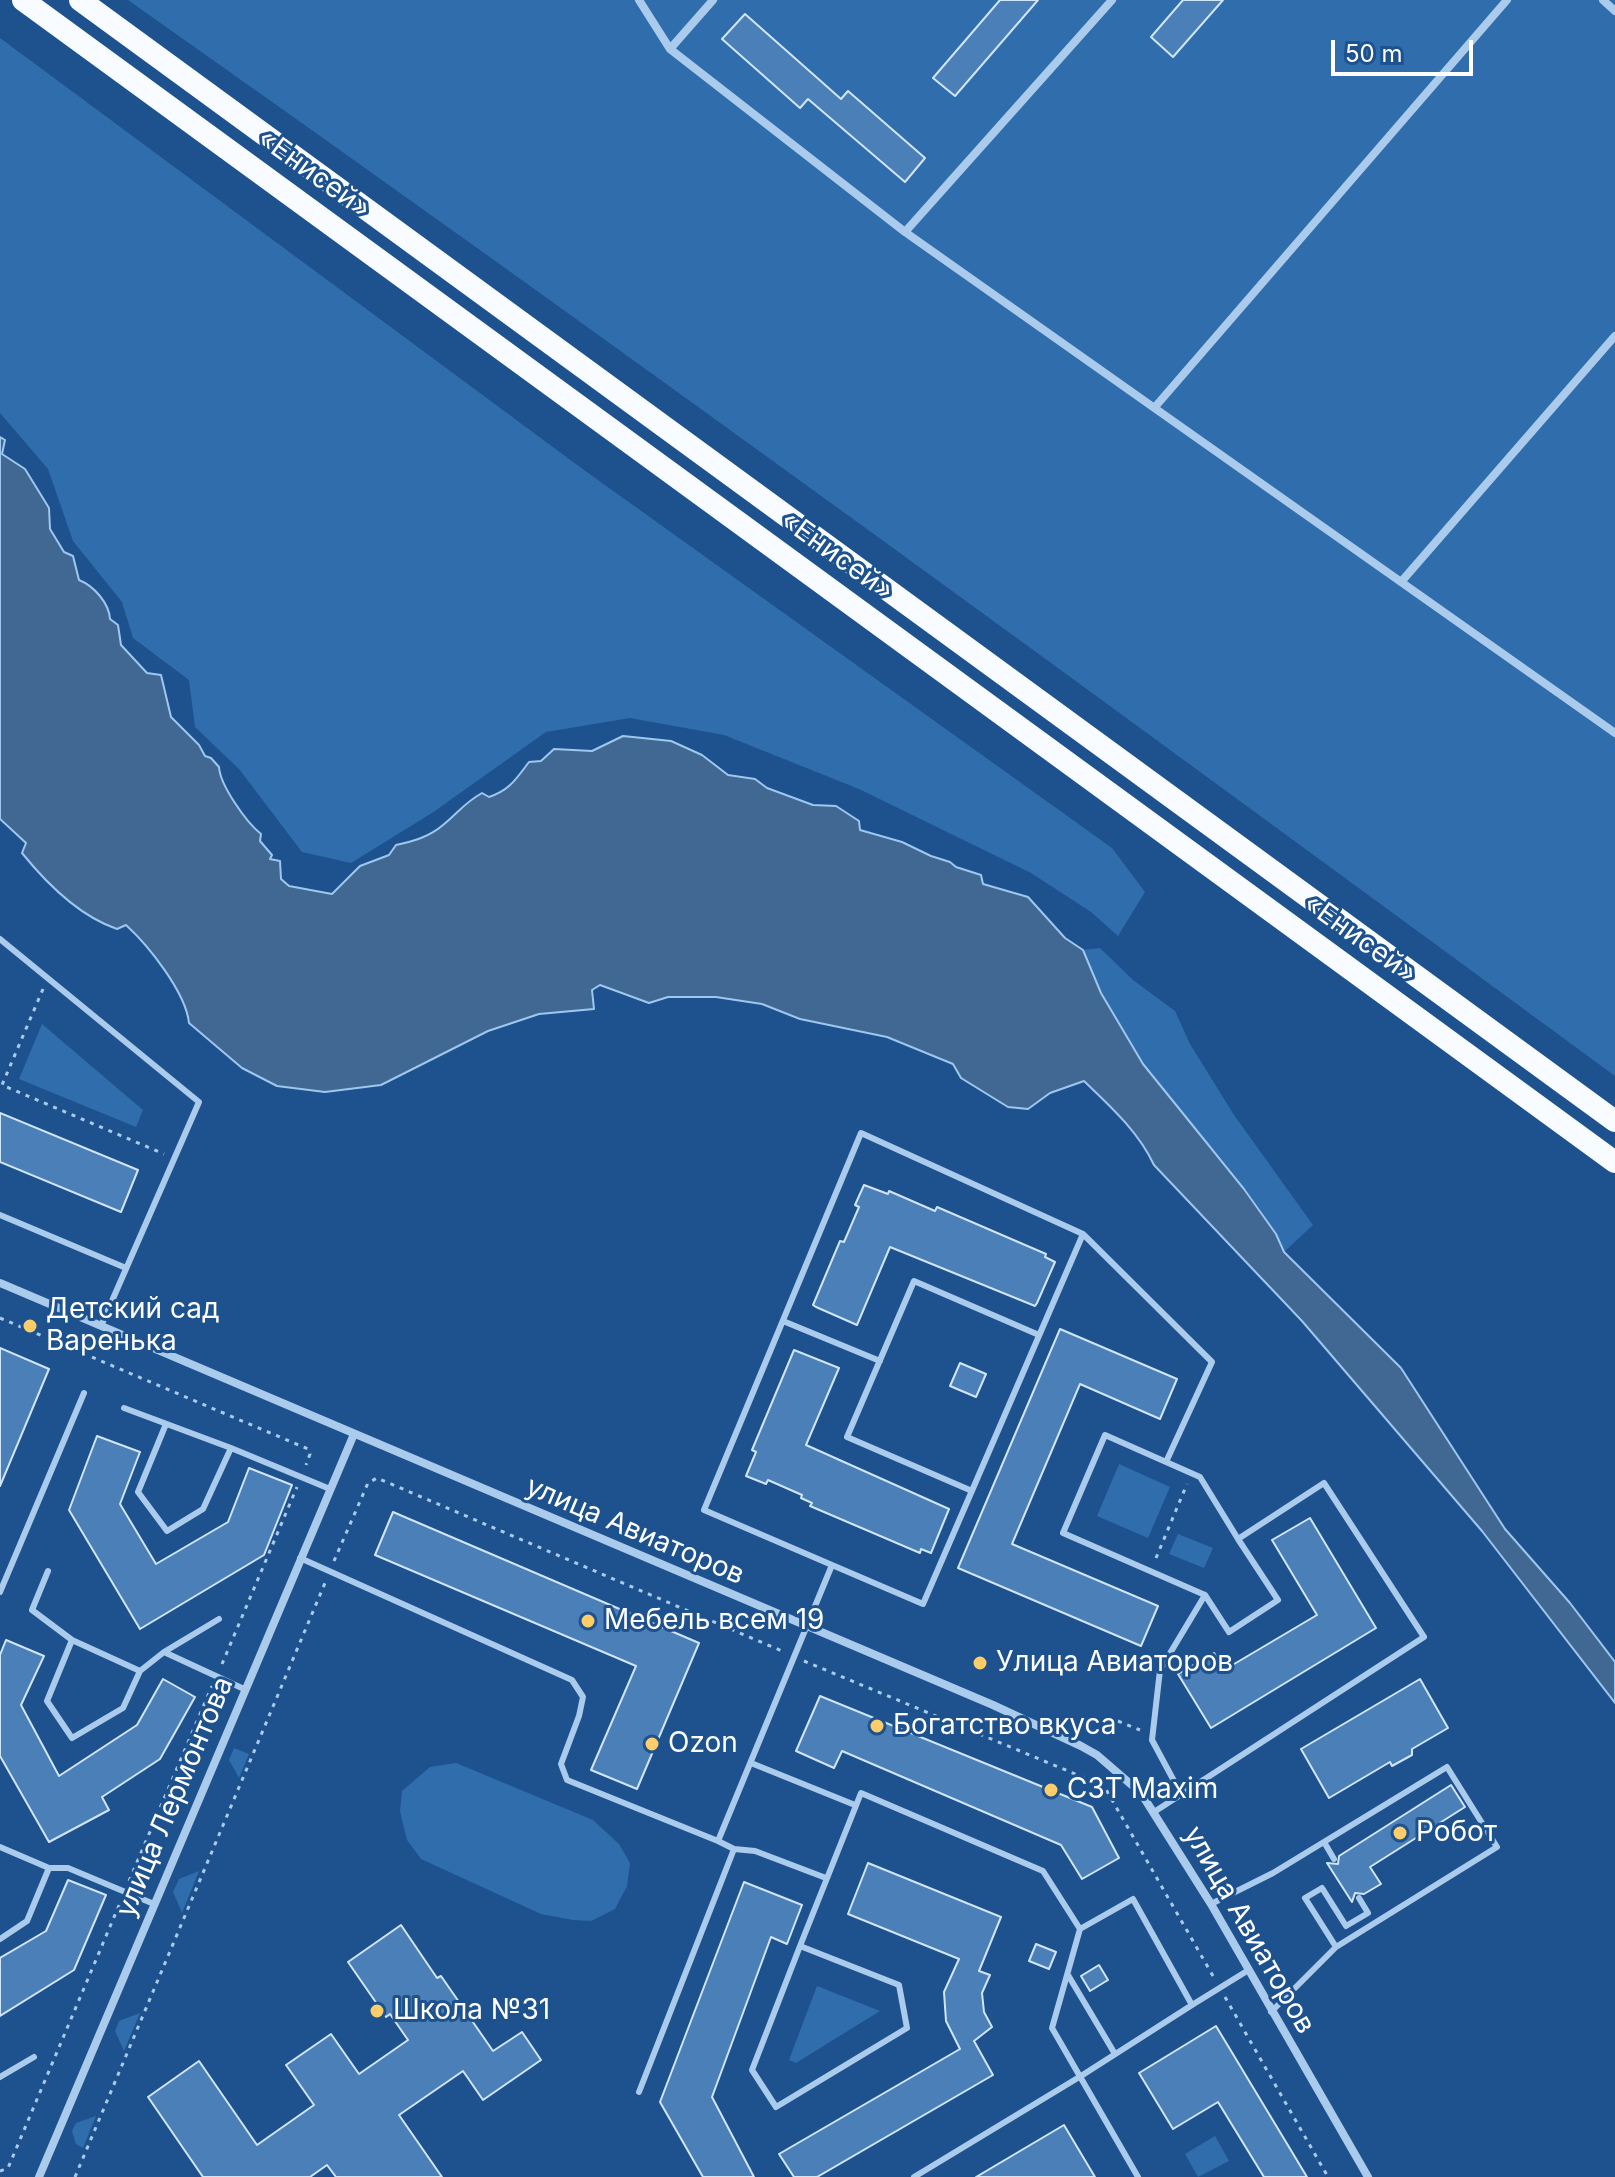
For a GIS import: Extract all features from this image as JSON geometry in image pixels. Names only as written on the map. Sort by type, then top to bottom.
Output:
[{"type":"highway","name":"«Енисей»","points":[[23,0],[1615,1162]]},
{"type":"highway","name":"«Енисей»","points":[[80,0],[1615,1121]]},
{"type":"street","points":[[639,0],[670,49],[905,232],[1615,733]]},
{"type":"street","points":[[670,49],[713,0]]},
{"type":"street","points":[[905,232],[1112,0]]},
{"type":"street","points":[[1155,407],[1507,0]]},
{"type":"street","points":[[1603,0],[1615,11]]},
{"type":"street","points":[[1401,582],[1615,336]]},
{"type":"street","name":"улица Авиаторов","points":[[0,1283],[1005,1710],[1097,1755],[1141,1793],[1154,1812],[1211,1904],[1368,2177]]},
{"type":"street","name":"улица Лермонтова","points":[[39,2177],[354,1434]]},
{"type":"lane","points":[[0,939],[199,1102],[101,1326]]},
{"type":"lane","points":[[1083,1234],[923,1604],[704,1510],[861,1133],[1083,1234],[1212,1362],[1166,1462]]},
{"type":"lane","points":[[0,1215],[126,1268]]},
{"type":"lane","points":[[972,1491],[847,1437],[914,1281],[1039,1335]]},
{"type":"lane","points":[[783,1321],[880,1361]]},
{"type":"lane","points":[[0,1592],[84,1393]]},
{"type":"lane","points":[[124,1408],[330,1489]]},
{"type":"lane","points":[[166,1424],[138,1492],[167,1531],[203,1509],[231,1448]]},
{"type":"lane","points":[[1105,1435],[1166,1462],[1200,1477],[1278,1600],[1229,1632],[1205,1595],[1063,1533],[1105,1435]]},
{"type":"lane","points":[[1154,1812],[1424,1637],[1324,1483],[1238,1539]]},
{"type":"lane","points":[[300,1558],[572,1680],[583,1697],[561,1764],[567,1780],[734,1849],[755,1851],[826,1878]]},
{"type":"lane","points":[[718,1841],[832,1565]]},
{"type":"lane","points":[[48,1571],[32,1610],[72,1640],[140,1671]]},
{"type":"lane","points":[[1181,1794],[1152,1740],[1152,1734],[1160,1670],[1205,1595]]},
{"type":"lane","points":[[72,1640],[47,1701],[72,1738],[123,1708],[140,1671],[164,1652],[219,1619]]},
{"type":"lane","points":[[164,1652],[244,1689]]},
{"type":"lane","points":[[751,1763],[855,1805]]},
{"type":"lane","points":[[1211,1904],[1273,1873],[1447,1767],[1497,1847],[1336,1947],[1271,2012]]},
{"type":"lane","points":[[800,1946],[899,1985],[907,2028],[776,2107],[752,2070],[826,1878],[861,1793],[1043,1871],[1080,1929]]},
{"type":"lane","points":[[1324,1842],[1334,1859]]},
{"type":"lane","points":[[0,1847],[49,1868],[68,1868],[154,1904]]},
{"type":"lane","points":[[639,2092],[734,1849]]},
{"type":"lane","points":[[0,1939],[27,1921],[49,1868]]},
{"type":"lane","points":[[1336,1947],[1305,1898],[1322,1888],[1346,1926],[1368,1913],[1359,1898]]},
{"type":"lane","points":[[1138,2177],[1052,2028],[1080,1929],[1133,1899],[1192,2005]]},
{"type":"lane","points":[[914,2177],[1247,1971]]},
{"type":"lane","points":[[1068,1975],[1115,2054]]},
{"type":"lane","points":[[0,2077],[34,2057]]},
{"type":"path","points":[[47,978],[2,1085],[174,1159]]},
{"type":"path","points":[[0,1318],[308,1449],[310,1454],[8,2168],[0,2171]]},
{"type":"path","points":[[1151,1571],[1192,1473]]},
{"type":"path","points":[[75,2177],[368,1483],[377,1478],[1104,1786],[1328,2177]]},
{"type":"path","points":[[1118,1721],[1152,1734]]},
{"type":"shaded area","points":[[128,0],[1615,0],[1615,1076],[1060,669]]},
{"type":"shaded area","points":[[0,38],[584,470],[1112,848],[1145,892],[1118,936],[1091,912],[1031,873],[859,789],[724,735],[630,718],[546,732],[432,813],[351,863],[302,852],[239,769],[195,727],[189,680],[133,638],[122,602],[73,541],[48,469],[0,413]]},
{"type":"shaded area","points":[[0,437],[5,440],[2,454],[25,469],[49,508],[50,529],[64,552],[73,556],[79,580],[104,601],[110,619],[118,625],[121,645],[147,673],[161,675],[171,717],[199,745],[205,756],[219,767],[235,803],[261,834],[260,841],[272,855],[270,859],[280,861],[281,879],[289,886],[332,894],[360,866],[389,855],[396,845],[432,833],[482,793],[489,797],[502,791],[529,762],[541,761],[554,749],[592,751],[623,736],[671,741],[702,755],[728,775],[755,779],[767,788],[813,805],[836,806],[859,821],[860,830],[902,842],[981,875],[983,884],[1028,897],[1065,938],[1083,950],[1101,993],[1143,1064],[1244,1189],[1276,1234],[1284,1252],[1401,1368],[1505,1529],[1570,1603],[1615,1662],[1615,1703],[1482,1531],[1302,1321],[1154,1165],[1132,1130],[1084,1081],[1050,1093],[1028,1109],[1008,1107],[961,1078],[953,1064],[887,1037],[800,1019],[762,1004],[716,997],[668,997],[649,1003],[600,985],[592,990],[594,1009],[539,1014],[488,1031],[381,1085],[325,1092],[277,1086],[242,1068],[189,1023],[174,984],[135,934],[126,925],[117,929],[103,923],[65,898],[22,853],[26,843],[0,819]]},
{"type":"shaded area","points":[[1100,948],[1133,980],[1175,1011],[1190,1044],[1234,1115],[1313,1225],[1284,1252],[1246,1190],[1153,1078],[1129,1043],[1083,950]]},
{"type":"shaded area","points":[[42,1024],[143,1110],[136,1127],[19,1079]]},
{"type":"shaded area","points":[[1119,1464],[1170,1487],[1148,1538],[1097,1516]]},
{"type":"shaded area","points":[[1178,1534],[1213,1548],[1204,1568],[1169,1554]]},
{"type":"shaded area","points":[[234,1748],[249,1754],[239,1778],[229,1760]]},
{"type":"shaded area","points":[[456,1763],[593,1820],[619,1844],[630,1863],[627,1886],[615,1909],[591,1921],[541,1914],[421,1859],[407,1840],[400,1811],[402,1791],[430,1767]]},
{"type":"shaded area","points":[[199,1871],[182,1913],[173,1892],[179,1879]]},
{"type":"shaded area","points":[[817,1986],[880,2011],[796,2063],[789,2060]]},
{"type":"shaded area","points":[[140,2013],[124,2051],[115,2031],[119,2021]]},
{"type":"shaded area","points":[[96,2116],[83,2148],[76,2144],[72,2131],[76,2123]]},
{"type":"shaded area","points":[[1215,2136],[1229,2161],[1198,2177],[1185,2154]]},
{"type":"building","points":[[1000,0],[1038,0],[955,96],[933,78]]},
{"type":"building","points":[[1183,0],[1223,0],[1173,57],[1151,37]]},
{"type":"building","points":[[745,14],[841,99],[848,91],[925,158],[905,182],[808,99],[800,108],[722,39]]},
{"type":"building","points":[[0,1113],[138,1170],[121,1212],[0,1162]]},
{"type":"building","points":[[864,1185],[888,1194],[889,1191],[935,1211],[937,1207],[1046,1254],[1045,1257],[1055,1262],[1035,1306],[890,1247],[857,1325],[813,1305],[840,1241],[844,1242],[859,1207],[855,1205]]},
{"type":"building","points":[[1060,1329],[1177,1379],[1160,1419],[1080,1384],[1012,1544],[1158,1606],[1141,1646],[958,1568]]},
{"type":"building","points":[[0,1348],[49,1369],[0,1486]]},
{"type":"building","points":[[794,1350],[839,1368],[806,1445],[949,1509],[931,1553],[921,1549],[920,1553],[810,1506],[812,1503],[801,1498],[802,1495],[768,1480],[766,1484],[746,1476],[756,1452],[752,1450]]},
{"type":"building","points":[[960,1363],[986,1374],[976,1397],[950,1386]]},
{"type":"building","points":[[97,1436],[140,1452],[120,1504],[156,1564],[228,1522],[249,1468],[292,1485],[264,1555],[140,1629],[69,1510]]},
{"type":"building","points":[[393,1512],[699,1643],[637,1789],[591,1770],[636,1666],[375,1555]]},
{"type":"building","points":[[1310,1518],[1376,1628],[1211,1728],[1178,1674],[1214,1653],[1224,1670],[1317,1615],[1272,1540]]},
{"type":"building","points":[[6,1640],[44,1656],[21,1705],[59,1776],[137,1725],[163,1679],[195,1697],[160,1759],[102,1797],[109,1810],[49,1842],[0,1756],[0,1655]]},
{"type":"building","points":[[1420,1679],[1448,1728],[1412,1749],[1412,1755],[1392,1766],[1390,1762],[1329,1798],[1301,1749]]},
{"type":"building","points":[[820,1696],[1092,1807],[1119,1858],[1082,1879],[1061,1845],[842,1751],[834,1768],[796,1751]]},
{"type":"building","name":"Робот","points":[[1451,1785],[1465,1807],[1370,1867],[1381,1884],[1364,1894],[1355,1893],[1352,1902],[1327,1863],[1338,1864],[1339,1856]]},
{"type":"building","points":[[868,1863],[1001,1917],[979,1971],[990,1975],[982,1993],[984,2012],[992,2027],[974,2041],[993,2075],[817,2177],[794,2177],[779,2154],[960,2049],[946,2021],[944,1992],[959,1959],[848,1914]]},
{"type":"building","points":[[68,1880],[106,1895],[74,1970],[0,2016],[0,1958],[46,1931]]},
{"type":"building","points":[[744,1882],[802,1905],[787,1944],[771,1937],[712,2097],[754,2177],[703,2177],[660,2102]]},
{"type":"building","points":[[401,1925],[493,2051],[522,2032],[541,2060],[483,2100],[463,2071],[399,2115],[442,2177],[336,2177],[327,2165],[310,2177],[203,2177],[148,2097],[199,2061],[257,2145],[314,2105],[286,2065],[331,2034],[359,2074],[408,2040],[390,2014],[386,2017],[348,1962]]},
{"type":"building","points":[[1036,1944],[1056,1952],[1049,1969],[1029,1961]]},
{"type":"building","points":[[1099,1965],[1108,1980],[1090,1991],[1081,1976]]},
{"type":"building","points":[[1216,2026],[1307,2177],[1264,2177],[1218,2102],[1173,2129],[1139,2073]]},
{"type":"building","points":[[1064,2125],[1095,2177],[976,2177]]},
{"type":"place","name":"Детский сад Варенька","points":[[30,1326]]},
{"type":"place","name":"Мебель всем 19","points":[[588,1621]]},
{"type":"place","name":"Улица Авиаторов","points":[[980,1663]]},
{"type":"place","name":"Богатство вкуса","points":[[877,1726]]},
{"type":"place","name":"Ozon","points":[[652,1744]]},
{"type":"place","name":"СЗТ Maxim","points":[[1051,1790]]},
{"type":"place","name":"Робот","points":[[1400,1833]]},
{"type":"place","name":"Школа №31","points":[[377,2011]]}]
